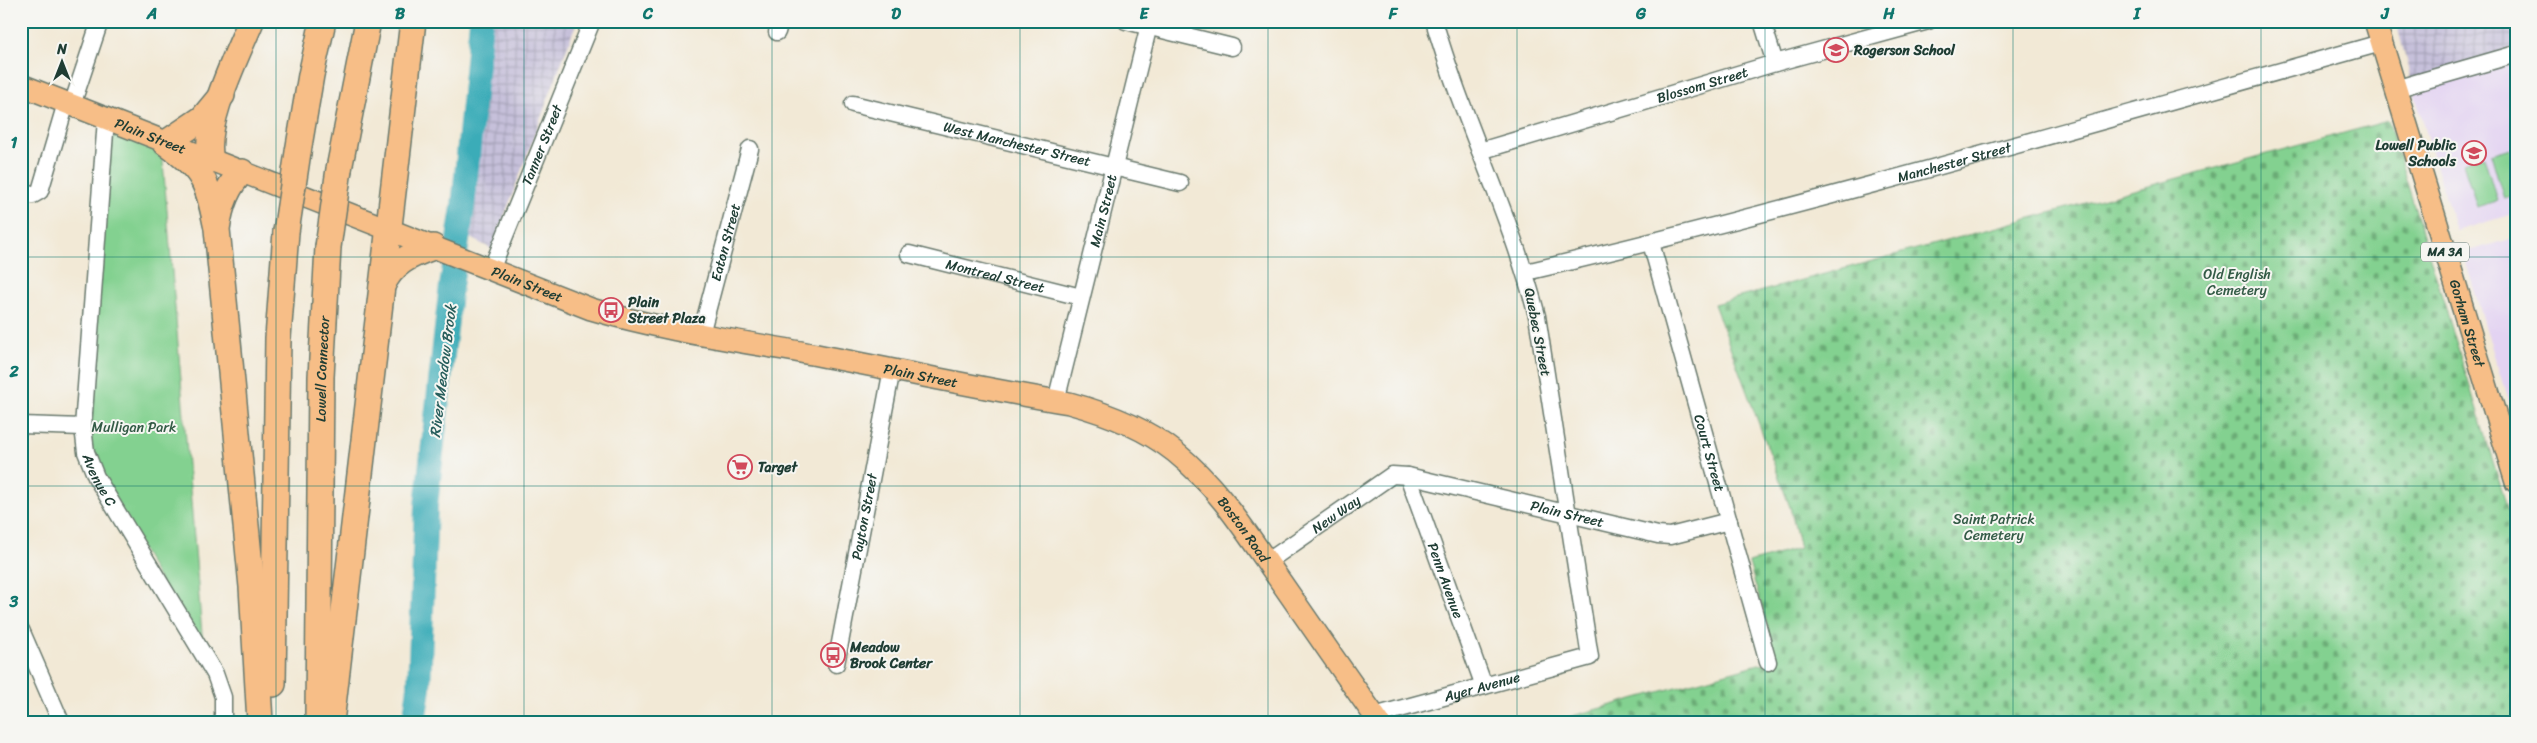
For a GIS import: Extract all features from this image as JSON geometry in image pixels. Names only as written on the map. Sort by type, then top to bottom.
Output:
[{"type":"highway","points":[[211,160],[209,136],[222,95],[251,21]]},
{"type":"highway","points":[[272,722],[278,338],[286,232],[311,76],[323,21]]},
{"type":"highway","name":"Lowell Connector","points":[[318,722],[321,377],[328,247],[339,169],[368,21]]},
{"type":"highway","points":[[332,722],[387,228],[413,21]]},
{"type":"highway","points":[[222,95],[203,118],[166,143],[198,170],[211,197],[217,228],[252,587],[260,722]]},
{"type":"highway","points":[[217,228],[224,199],[230,187],[242,172]]},
{"type":"highway","points":[[382,286],[394,266],[411,255],[433,247]]},
{"type":"main road","name":"Gorham Street","points":[[2374,21],[2516,482]]},
{"type":"main road","name":"Plain Street","points":[[21,85],[591,309],[626,320],[1056,401]]},
{"type":"main road","name":"Boston Road","points":[[1056,401],[1095,410],[1137,428],[1175,452],[1205,480],[1267,562],[1376,719]]},
{"type":"street","points":[[21,190],[33,194],[40,191],[69,104],[100,21]]},
{"type":"street","name":"Tanner Street","points":[[483,266],[592,21]]},
{"type":"street","points":[[1126,21],[1150,24],[1232,47]]},
{"type":"street","name":"Quebec Street","points":[[1434,21],[1480,151],[1526,272],[1547,368],[1567,515],[1590,657]]},
{"type":"street","points":[[1762,21],[1775,63]]},
{"type":"street","name":"Blossom Street","points":[[1480,151],[1775,63],[1925,22]]},
{"type":"street","name":"Main Street","points":[[1056,401],[1150,24]]},
{"type":"street","name":"Manchester Street","points":[[1526,272],[1651,243],[1920,172],[2381,43]]},
{"type":"street","points":[[2396,89],[2516,54]]},
{"type":"street","name":"West Manchester Street","points":[[853,104],[1180,183]]},
{"type":"street","name":"Avenue C","points":[[106,119],[83,426],[86,452],[96,477],[215,674],[223,697],[224,722]]},
{"type":"street","name":"Eaton Street","points":[[701,334],[750,149]]},
{"type":"street","name":"Court Street","points":[[1651,243],[1768,662]]},
{"type":"street","name":"Montreal Street","points":[[909,254],[1081,297]]},
{"type":"street","name":"Payton Street","points":[[836,664],[892,369]]},
{"type":"street","points":[[21,425],[83,426]]},
{"type":"street","name":"New Way","points":[[1267,562],[1387,477],[1398,474],[1408,476]]},
{"type":"street","name":"Plain Street","points":[[1408,476],[1567,515],[1670,536],[1728,521]]},
{"type":"street","name":"Penn Avenue","points":[[1408,476],[1484,686]]},
{"type":"street","points":[[21,630],[61,722]]},
{"type":"street","name":"Ayer Avenue","points":[[1376,719],[1484,686],[1590,657]]},
{"type":"shaded area","points":[[492,21],[577,21],[492,249],[468,237]]},
{"type":"shaded area","points":[[2396,21],[2516,21],[2516,63],[2414,92]]},
{"type":"shaded area","name":"Lowell Public Schools","points":[[2516,63],[2516,213],[2456,231],[2414,92]]},
{"type":"shaded area","points":[[2516,237],[2516,427],[2463,253]]},
{"type":"green space","name":"Mulligan Park","points":[[106,119],[162,150],[204,658],[86,452]]},
{"type":"green space","name":"Saint Patrick Cemetery","points":[[2388,121],[2516,536],[2516,722],[1551,722],[1777,659],[1749,563],[1800,548],[1790,507],[1714,304]]},
{"type":"green space","points":[[2511,148],[2516,163],[2516,196],[2504,199],[2491,154]]},
{"type":"green space","points":[[2484,156],[2497,201],[2477,207],[2463,163]]},
{"type":"waterway","name":"River Meadow Brook","points":[[414,722],[419,688],[426,506],[450,293],[463,207],[481,21]]},
{"type":"place","name":"Rogerson School","points":[[1836,50]]},
{"type":"place","name":"Lowell Public Schools","points":[[2474,153]]},
{"type":"place","name":"Plain Street Plaza","points":[[611,310]]},
{"type":"place","name":"Target","points":[[740,467]]},
{"type":"place","name":"Meadow Brook Center","points":[[833,655]]},
{"type":"park label","name":"Old English Cemetery","points":[[2237,282]]}]
